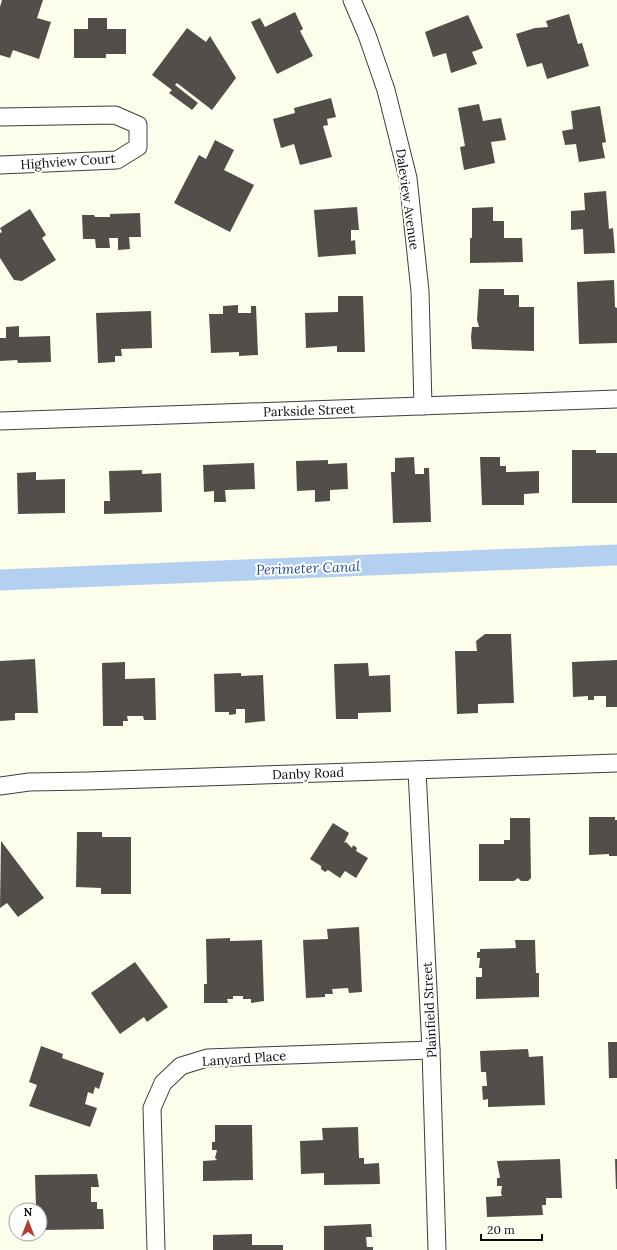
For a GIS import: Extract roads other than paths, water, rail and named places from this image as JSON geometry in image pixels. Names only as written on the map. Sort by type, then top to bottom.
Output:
[{"type":"street","name":"Daleview Avenue","points":[[352,0],[367,35],[386,90],[397,127],[408,178],[420,291],[424,406]]},
{"type":"street","name":"Highview Court","points":[[0,117],[115,115],[138,125],[138,147],[117,160],[0,165]]},
{"type":"street","name":"Parkside Street","points":[[0,421],[617,399]]},
{"type":"street","name":"Danby Road","points":[[0,786],[29,782],[617,763]]},
{"type":"street","name":"Plainfield Street","points":[[417,770],[431,1050],[437,1250]]},
{"type":"street","name":"Lanyard Place","points":[[156,1250],[152,1108],[163,1083],[181,1066],[207,1058],[431,1050]]},
{"type":"waterway","name":"Perimeter Canal","points":[[0,580],[617,555]]}]
